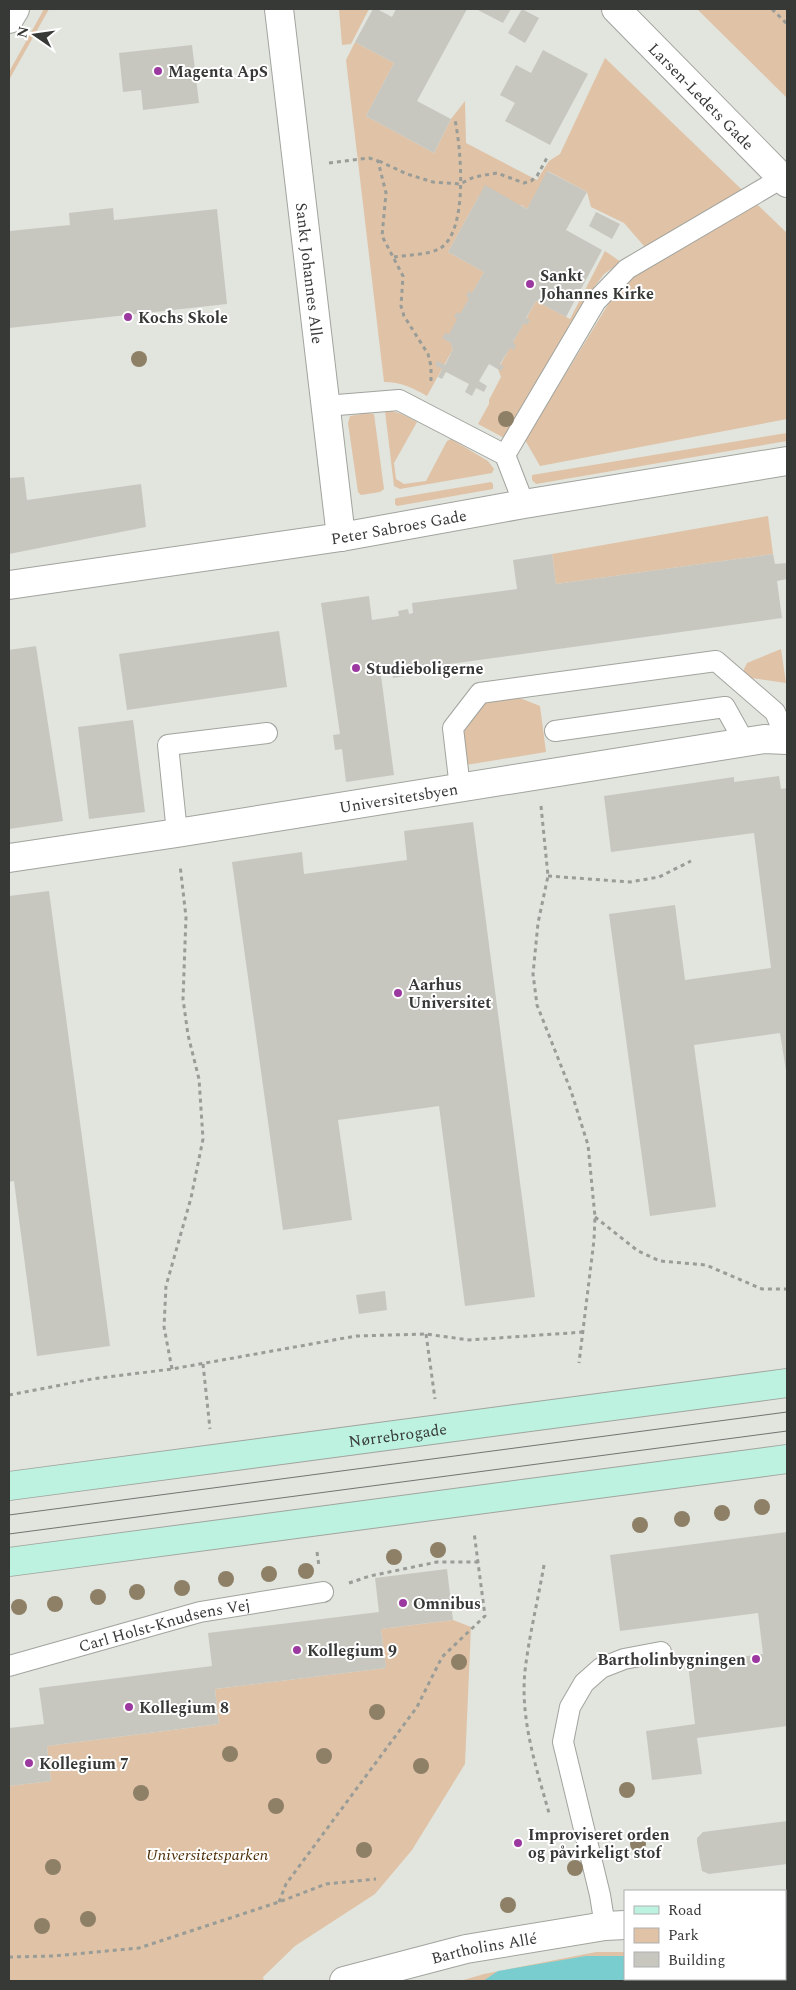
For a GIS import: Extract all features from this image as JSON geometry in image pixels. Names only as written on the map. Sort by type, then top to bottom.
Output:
[{"type":"main road","name":"Nørrebrogade","points":[[9,1486],[787,1383]]},
{"type":"main road","points":[[9,1562],[787,1459]]},
{"type":"street","name":"Sankt Johannes Alle","points":[[279,9],[341,537]]},
{"type":"street","name":"Larsen-Ledets Gade","points":[[616,9],[784,180]]},
{"type":"street","name":"Peter Sabroes Gade","points":[[9,585],[341,537],[524,504],[787,461]]},
{"type":"street","name":"Universitetsbyen","points":[[9,858],[764,739],[787,740]]},
{"type":"street","name":"Bartholins Allé","points":[[344,1981],[466,1949],[615,1925]]},
{"type":"lane","points":[[505,455],[596,301],[627,269],[784,180]]},
{"type":"lane","points":[[325,406],[399,400],[505,455],[524,504]]},
{"type":"lane","points":[[460,788],[453,728],[480,692],[716,661],[775,712],[787,740]]},
{"type":"lane","points":[[555,731],[725,707],[745,743]]},
{"type":"lane","points":[[177,833],[168,745],[267,732]]},
{"type":"lane","name":"Carl Holst-Knudsens Vej","points":[[9,1666],[200,1612],[323,1592]]},
{"type":"lane","points":[[615,1925],[600,1896],[563,1742],[570,1707],[584,1683],[601,1668],[624,1660],[661,1652]]},
{"type":"path","points":[[772,9],[787,24]]},
{"type":"path","points":[[394,257],[439,249],[449,240],[461,204],[459,145],[455,120]]},
{"type":"path","points":[[297,166],[369,158],[419,178],[460,184],[474,177],[497,173],[524,182],[531,181],[537,176],[548,156]]},
{"type":"path","points":[[378,160],[386,193],[382,236],[404,276],[401,306],[404,316],[424,345],[431,366],[428,415]]},
{"type":"path","points":[[538,776],[548,876],[538,923],[534,974],[537,1005],[571,1091],[588,1146],[595,1217],[584,1332],[579,1363]]},
{"type":"path","points":[[172,1369],[164,1327],[166,1286],[191,1198],[202,1139],[198,1079],[188,1034],[183,999],[186,917],[177,833]]},
{"type":"path","points":[[548,876],[630,882],[659,877],[691,861]]},
{"type":"path","points":[[595,1217],[638,1251],[660,1261],[706,1265],[762,1289],[787,1288]]},
{"type":"path","points":[[9,1395],[92,1379],[203,1364],[356,1336],[426,1334],[469,1340],[584,1332]]},
{"type":"path","points":[[426,1334],[439,1429]]},
{"type":"path","points":[[203,1364],[213,1460]]},
{"type":"path","points":[[279,1902],[286,1884],[417,1707],[442,1657],[485,1616],[478,1562],[437,1562],[370,1576],[323,1592],[312,1522]]},
{"type":"path","points":[[9,1958],[139,1948],[279,1902],[326,1884],[376,1879]]},
{"type":"green space","points":[[44,9],[49,9],[9,80],[9,72]]},
{"type":"green space","points":[[339,9],[369,9],[351,44],[342,45]]},
{"type":"green space","points":[[697,9],[787,9],[787,98]]},
{"type":"green space","points":[[355,42],[394,63],[366,116],[434,153],[451,119],[465,101],[466,143],[537,180],[549,161],[560,154],[605,58],[787,233],[787,419],[540,466],[525,440],[644,246],[624,223],[591,207],[587,192],[548,171],[527,209],[521,205],[515,216],[479,196],[448,252],[484,272],[446,340],[451,343],[453,349],[427,396],[407,386],[384,382],[346,60]]},
{"type":"green space","points":[[605,251],[621,262],[604,274],[595,286],[508,440],[478,424],[501,377],[498,369],[536,301],[570,319]]},
{"type":"green space","points":[[385,411],[397,412],[417,422],[394,463],[396,479],[404,484],[426,481],[447,441],[451,439],[488,461],[494,469],[492,473],[400,489],[394,486]]},
{"type":"green space","points":[[367,413],[374,414],[384,489],[380,492],[361,495],[358,492],[348,423],[350,416]]},
{"type":"green space","points":[[787,433],[787,441],[536,484],[532,480],[532,475]]},
{"type":"green space","points":[[491,482],[493,489],[397,506],[395,504],[395,499],[397,498]]},
{"type":"green space","points":[[768,516],[773,554],[556,584],[552,554]]},
{"type":"green space","points":[[781,649],[786,683],[751,678],[744,673],[747,663]]},
{"type":"green space","points":[[515,696],[540,706],[546,752],[466,765],[463,733],[488,699]]},
{"type":"green space","name":"Universitetsparken","points":[[453,1620],[471,1627],[465,1764],[412,1850],[375,1894],[295,1946],[263,1977],[264,1981],[9,1981],[9,1786],[51,1781],[47,1746],[219,1724],[215,1689],[386,1668],[381,1629]]},
{"type":"green space","points":[[596,1952],[624,1952],[624,1980],[786,1980],[787,1954],[787,1981],[460,1981],[484,1974]]},
{"type":"water","points":[[586,1956],[624,1956],[624,1980],[724,1981],[483,1981],[498,1971]]},
{"type":"building","points":[[373,9],[377,9],[392,17],[396,9],[467,9],[417,101],[451,119],[434,153],[366,116],[394,63],[355,42]]},
{"type":"building","points":[[476,9],[511,9],[503,23]]},
{"type":"building","points":[[522,9],[539,18],[525,43],[508,33]]},
{"type":"building","name":"Magenta ApS","points":[[192,45],[199,103],[143,110],[141,90],[123,92],[119,53]]},
{"type":"building","points":[[543,50],[588,74],[550,145],[505,121],[515,103],[500,95],[516,65],[531,73]]},
{"type":"building","name":"Sankt Johannes Kirke","points":[[547,171],[587,192],[566,230],[602,250],[566,317],[536,301],[526,318],[530,320],[527,325],[524,323],[513,342],[516,345],[514,350],[510,348],[500,364],[504,366],[501,371],[489,364],[479,381],[487,386],[484,392],[476,388],[472,396],[465,392],[469,384],[446,372],[442,379],[438,377],[442,369],[435,365],[437,361],[445,365],[453,349],[451,343],[442,338],[445,333],[449,334],[457,319],[454,317],[457,312],[460,314],[469,298],[466,296],[469,291],[472,293],[484,272],[448,252],[485,185],[527,209]]},
{"type":"building","points":[[113,208],[114,220],[217,209],[227,304],[9,328],[9,231],[70,225],[69,213]]},
{"type":"building","points":[[596,212],[620,224],[612,239],[589,226]]},
{"type":"building","points":[[24,477],[27,500],[141,484],[146,527],[9,554],[9,478]]},
{"type":"building","name":"Studieboligerne","points":[[552,554],[556,584],[773,554],[775,564],[787,563],[787,579],[777,581],[782,618],[421,668],[420,663],[404,665],[405,676],[393,678],[391,667],[380,668],[394,775],[346,782],[342,749],[335,750],[333,735],[340,734],[321,603],[369,596],[372,620],[399,616],[398,611],[408,609],[409,614],[413,613],[412,603],[517,589],[513,560]]},
{"type":"building","points":[[279,631],[287,687],[127,710],[119,654]]},
{"type":"building","points":[[36,646],[63,821],[9,829],[9,650]]},
{"type":"building","points":[[133,720],[145,812],[89,819],[78,727]]},
{"type":"building","points":[[779,776],[781,789],[787,788],[787,1077],[780,1033],[694,1045],[716,1207],[650,1216],[609,914],[675,905],[685,980],[771,968],[754,833],[611,852],[604,796],[734,777],[734,782]]},
{"type":"building","points":[[473,822],[535,1297],[465,1306],[439,1106],[338,1120],[352,1220],[283,1230],[232,862],[302,852],[304,874],[407,860],[404,831]]},
{"type":"building","points":[[49,891],[110,1346],[37,1356],[14,1181],[9,1182],[9,896]]},
{"type":"building","points":[[385,1291],[387,1310],[359,1314],[356,1295]]},
{"type":"building","name":"Bartholinbygningen","points":[[787,1532],[787,1726],[697,1738],[702,1774],[652,1780],[646,1731],[695,1724],[688,1664],[763,1654],[758,1613],[620,1631],[610,1555]]},
{"type":"building","points":[[447,1569],[453,1620],[381,1629],[386,1668],[215,1689],[219,1724],[47,1746],[51,1781],[9,1786],[9,1728],[44,1724],[39,1688],[212,1666],[208,1633],[379,1612],[375,1578]]},
{"type":"building","points":[[787,1821],[787,1864],[709,1874],[702,1871],[697,1838],[703,1832]]},
{"type":"tram line","points":[[9,1515],[787,1412]]},
{"type":"tram line","points":[[9,1534],[787,1431]]},
{"type":"place","name":"Magenta ApS","points":[[158,71]]},
{"type":"place","name":"Sankt Johannes Kirke","points":[[530,284]]},
{"type":"place","name":"Kochs Skole","points":[[128,317]]},
{"type":"place","name":"Studieboligerne","points":[[356,668]]},
{"type":"place","name":"Aarhus Universitet","points":[[398,993]]},
{"type":"place","name":"Omnibus","points":[[403,1603]]},
{"type":"place","name":"Kollegium 9","points":[[297,1650]]},
{"type":"place","name":"Bartholinbygningen","points":[[756,1659]]},
{"type":"place","name":"Kollegium 8","points":[[129,1707]]},
{"type":"place","name":"Kollegium 7","points":[[29,1763]]},
{"type":"place","name":"Improviseret orden og påvirkeligt stof","points":[[518,1843]]}]
